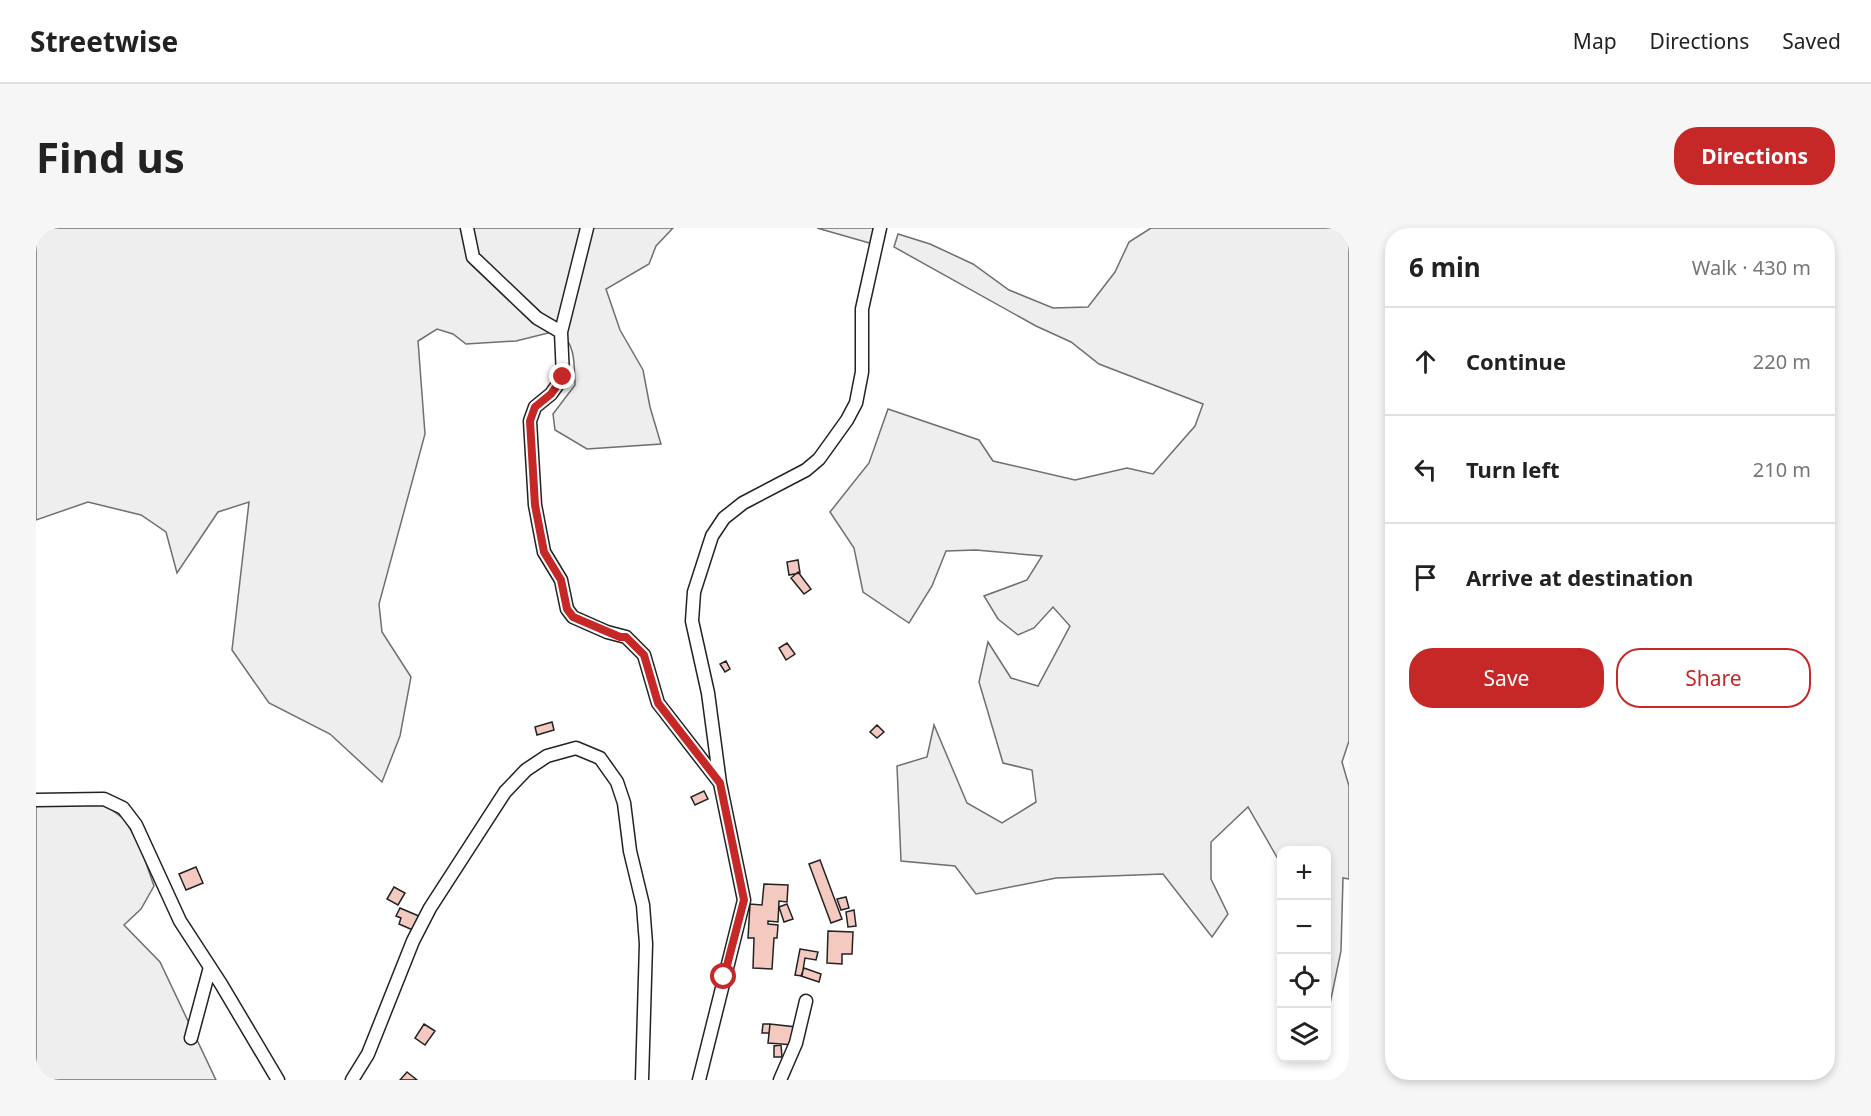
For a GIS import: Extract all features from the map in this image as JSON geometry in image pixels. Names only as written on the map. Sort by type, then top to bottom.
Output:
[{"type":"street","points":[[466,228],[473,258],[537,318],[561,332]]},
{"type":"street","points":[[588,228],[561,332],[563,377],[551,394],[535,407],[530,421],[535,505],[544,552],[561,580],[567,609],[573,617],[620,637],[626,637],[644,655],[658,703],[720,783]]},
{"type":"street","points":[[699,1080],[744,900],[720,783],[708,693],[692,621],[694,592],[712,536],[724,518],[743,503],[806,470],[819,459],[847,420],[856,403],[862,372],[862,309],[880,228]]},
{"type":"street","points":[[352,1080],[368,1054],[413,941],[430,908],[499,802],[526,770],[547,756],[576,748],[600,758],[617,782],[624,803],[630,851],[643,905],[646,944],[642,1080]]},
{"type":"street","points":[[36,800],[104,799],[123,808],[136,825],[180,921],[278,1080]]},
{"type":"street","points":[[191,1038],[210,967]]},
{"type":"street","points":[[780,1080],[796,1043],[806,1001]]},
{"type":"shaded area","points":[[36,228],[673,228],[656,246],[649,264],[606,289],[620,330],[643,370],[650,407],[661,444],[587,449],[555,430],[553,414],[575,385],[572,349],[560,330],[516,341],[466,344],[453,334],[437,329],[418,341],[425,434],[379,604],[382,632],[411,677],[400,736],[382,782],[330,734],[269,703],[232,650],[249,502],[218,512],[177,573],[166,532],[141,515],[88,502],[36,520]]},
{"type":"shaded area","points":[[817,228],[886,228],[880,246]]},
{"type":"shaded area","points":[[1151,228],[1349,228],[1349,741],[1342,762],[1349,786],[1349,879],[1343,878],[1341,951],[1331,999],[1331,846],[1277,846],[1277,857],[1248,807],[1211,842],[1211,879],[1228,914],[1212,937],[1163,874],[1056,878],[976,894],[955,866],[901,861],[897,766],[927,757],[934,725],[967,803],[1002,823],[1036,802],[1032,770],[1003,763],[979,682],[988,642],[1011,678],[1038,686],[1070,626],[1053,607],[1034,628],[1018,635],[998,619],[984,596],[1027,580],[1042,556],[976,550],[946,551],[932,586],[909,623],[863,592],[854,548],[830,512],[869,463],[888,409],[979,440],[993,461],[1075,480],[1127,468],[1153,474],[1195,426],[1203,404],[1099,364],[1071,342],[1036,326],[894,247],[898,234],[930,244],[973,264],[1009,290],[1053,308],[1088,307],[1115,272],[1129,242]]},
{"type":"shaded area","points":[[105,805],[124,819],[139,843],[154,886],[141,909],[124,925],[160,962],[216,1080],[36,1080],[36,806]]},
{"type":"building","points":[[798,560],[800,573],[789,575],[787,562]]},
{"type":"building","points":[[798,572],[811,589],[804,594],[791,578]]},
{"type":"building","points":[[787,643],[795,654],[786,660],[779,648]]},
{"type":"building","points":[[726,661],[730,669],[725,672],[720,664]]},
{"type":"building","points":[[552,722],[554,730],[537,735],[535,727]]},
{"type":"building","points":[[877,725],[884,732],[877,738],[870,732]]},
{"type":"building","points":[[704,791],[708,799],[695,805],[691,797]]},
{"type":"building","points":[[820,860],[842,919],[831,923],[809,864]]},
{"type":"building","points":[[196,867],[203,883],[186,890],[179,874]]},
{"type":"building","points":[[764,884],[788,885],[787,902],[779,901],[778,922],[768,921],[768,924],[778,925],[777,938],[774,938],[772,969],[753,968],[754,938],[748,938],[750,904],[762,905]]},
{"type":"building","points":[[394,887],[405,893],[398,905],[387,899]]},
{"type":"building","points":[[846,897],[849,908],[841,910],[837,899]]},
{"type":"building","points":[[787,904],[793,919],[784,922],[779,907]]},
{"type":"building","points":[[400,908],[421,917],[415,931],[399,924],[401,918],[396,916]]},
{"type":"building","points":[[854,910],[856,926],[848,927],[846,912]]},
{"type":"building","points":[[828,931],[853,932],[852,954],[842,954],[842,964],[827,963]]},
{"type":"building","points":[[800,949],[818,952],[816,960],[805,958],[802,976],[795,975]]},
{"type":"building","points":[[804,968],[821,974],[819,982],[801,976]]},
{"type":"building","points":[[424,1024],[435,1031],[425,1045],[415,1038]]},
{"type":"building","points":[[763,1024],[770,1024],[769,1033],[762,1033]]},
{"type":"building","points":[[770,1024],[796,1027],[794,1045],[768,1043]]},
{"type":"building","points":[[781,1045],[782,1057],[774,1057],[774,1046]]},
{"type":"building","points":[[407,1072],[417,1080],[400,1080]]},
{"type":"route","points":[[563,377],[551,394],[535,407],[530,421],[535,505],[544,552],[561,580],[567,609],[573,617],[620,637],[626,637],[644,655],[658,703],[720,783],[744,900],[724,977]]}]
